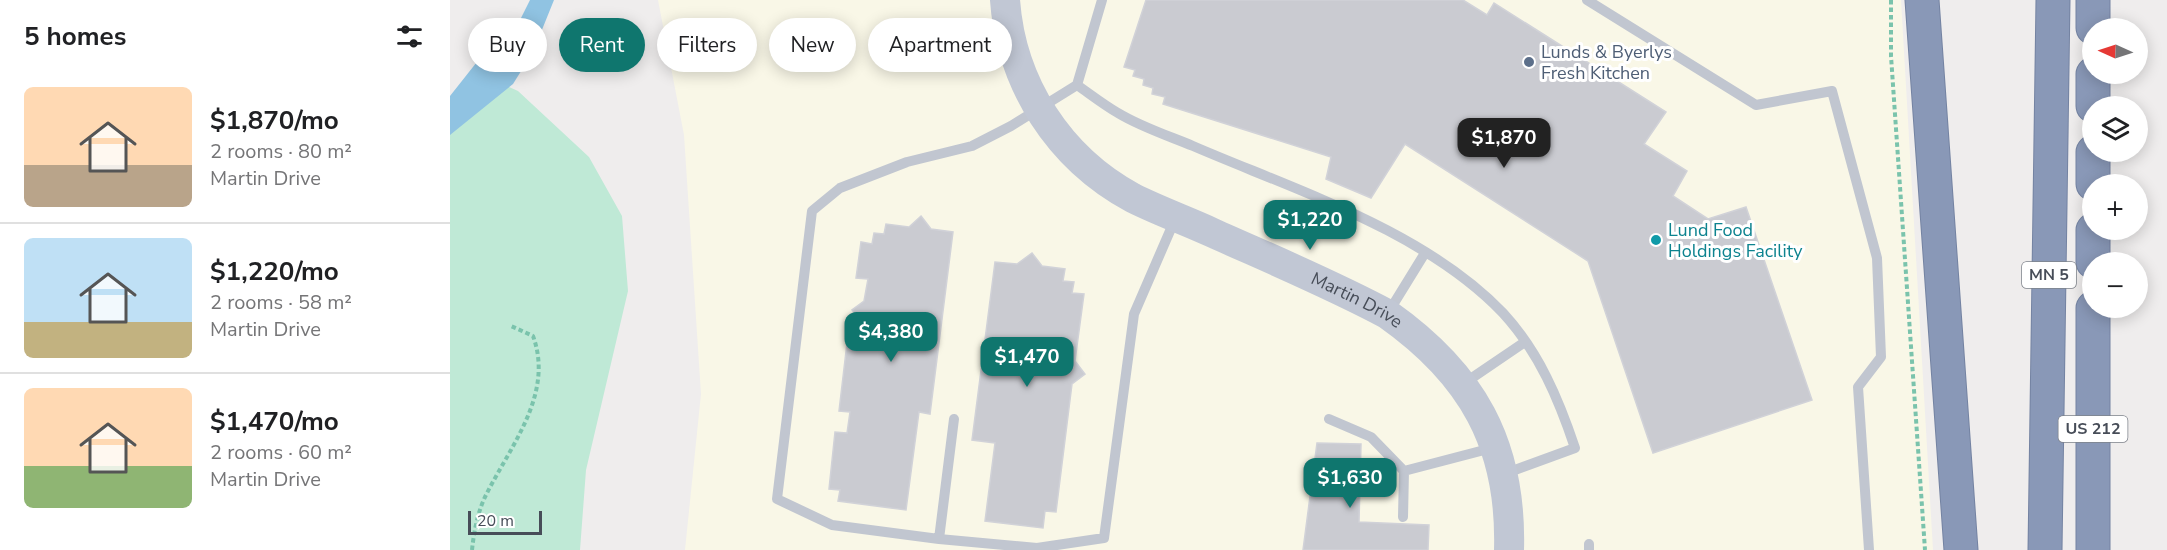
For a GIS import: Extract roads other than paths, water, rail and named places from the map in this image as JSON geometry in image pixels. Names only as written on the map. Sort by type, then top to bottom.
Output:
[{"type":"highway","points":[[1922,0],[1961,550]]},
{"type":"highway","name":"MN 5","points":[[2045,550],[2053,0]]},
{"type":"highway","points":[[2093,0],[2093,18]]},
{"type":"highway","name":"US 212","points":[[2093,318],[2093,550]]},
{"type":"street","name":"Martin Drive","points":[[1005,0],[1016,66],[1038,108],[1062,142],[1092,171],[1134,198],[1388,314],[1418,336],[1444,360],[1480,411],[1499,461],[1507,498],[1509,550]]},
{"type":"lane","points":[[1102,0],[1077,85],[1011,126],[972,146],[907,162],[840,188],[812,212],[777,499],[832,525],[939,539],[1037,548],[1062,547],[1104,537],[1134,314],[1176,216]]},
{"type":"lane","points":[[1587,0],[1756,105],[1832,91],[1877,258],[1881,357],[1858,387],[1869,550]]},
{"type":"lane","points":[[1077,85],[1119,114],[1368,222],[1425,253],[1479,291],[1504,314],[1525,342],[1559,401],[1575,448],[1499,461],[1404,471]]},
{"type":"lane","points":[[1388,314],[1425,253]]},
{"type":"lane","points":[[1463,384],[1525,342]]},
{"type":"lane","points":[[939,539],[954,419]]},
{"type":"lane","points":[[1329,419],[1371,437],[1404,471],[1403,517]]},
{"type":"water","points":[[530,0],[554,0],[547,18],[521,18]]},
{"type":"water","points":[[469,72],[520,72],[513,84],[450,135],[450,96]]},
{"type":"place","name":"Lunds & Byerlys Fresh Kitchen","points":[[1529,62]]},
{"type":"place","name":"Lund Food Holdings Facility","points":[[1656,240]]}]
